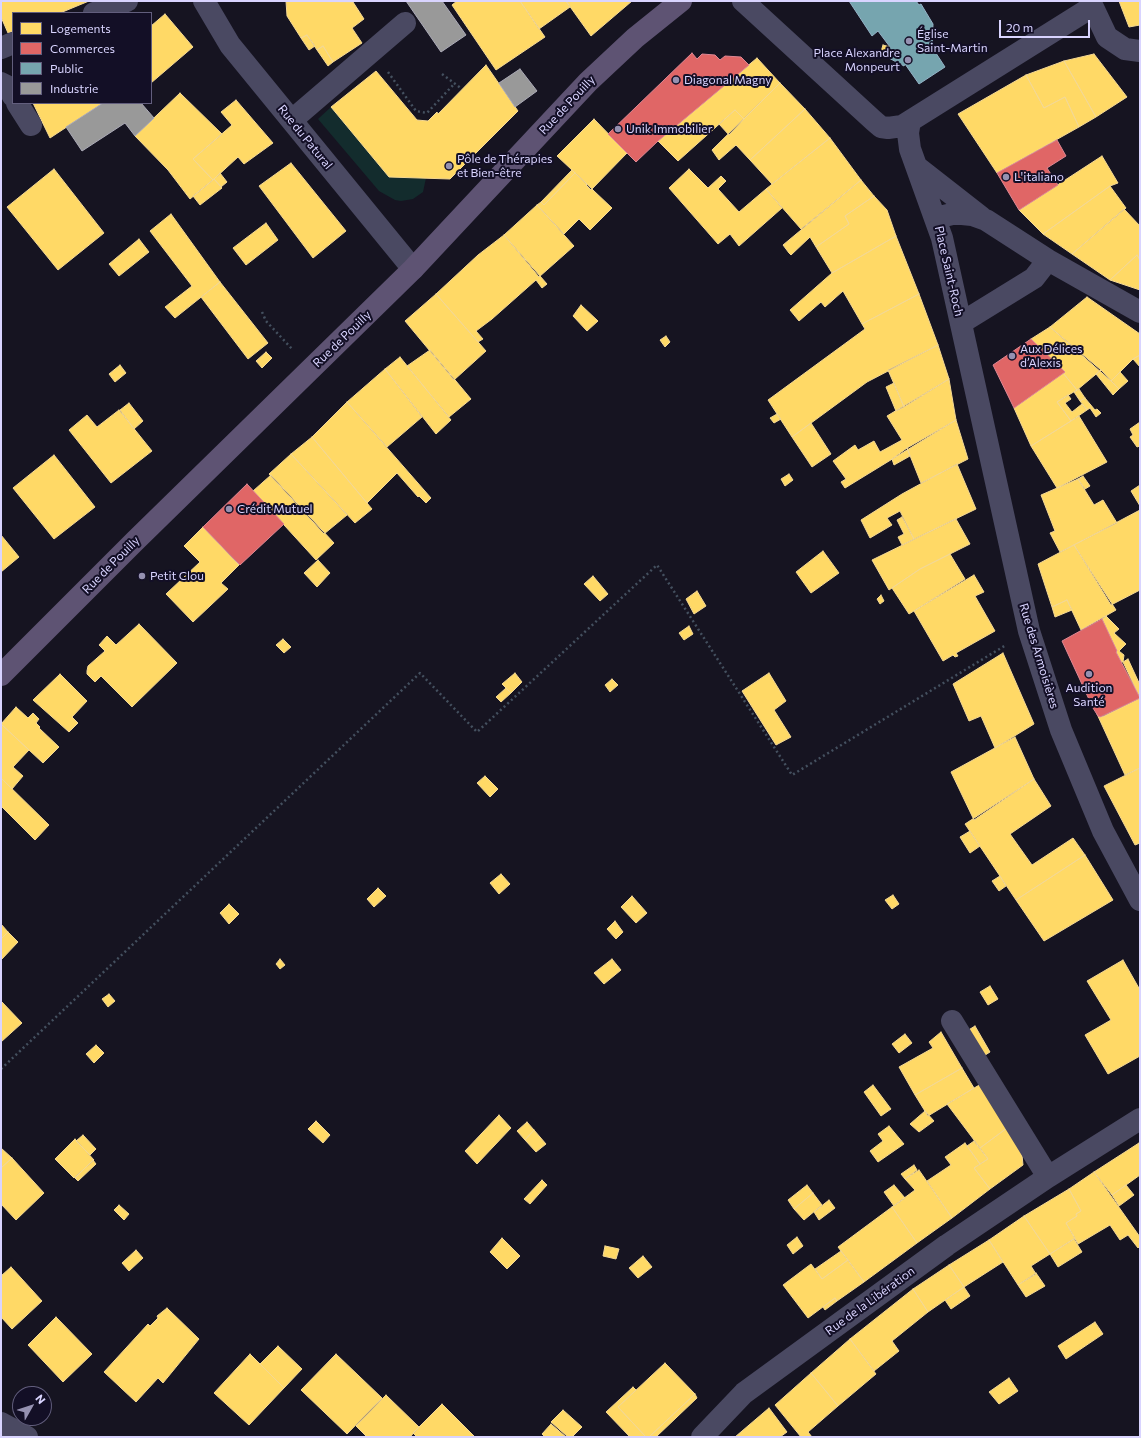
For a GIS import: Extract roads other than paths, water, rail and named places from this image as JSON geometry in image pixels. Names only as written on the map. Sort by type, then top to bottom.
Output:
[{"type":"main road","name":"Rue de Pouilly","points":[[1,675],[135,541],[413,269],[588,82],[635,38],[681,1]]},
{"type":"street","points":[[101,8],[127,1]]},
{"type":"street","name":"Rue du Patural","points":[[204,1],[230,45],[413,269]]},
{"type":"street","points":[[743,1],[881,127],[902,126],[910,122],[1091,4],[1107,36],[1125,49],[1140,51]]},
{"type":"street","points":[[292,120],[405,23]]},
{"type":"street","points":[[1,48],[12,44]]},
{"type":"street","points":[[1,83],[7,86],[12,94]]},
{"type":"street","points":[[19,104],[31,126]]},
{"type":"street","name":"Place Saint-Roch","points":[[910,122],[908,133],[914,164],[936,218],[968,351]]},
{"type":"street","name":"Place Saint-Roch","points":[[881,127],[914,164],[986,220],[1048,260],[1140,312]]},
{"type":"street","name":"Place Saint-Roch","points":[[936,218],[952,214],[962,214],[972,215],[986,220]]},
{"type":"street","name":"Place Saint-Roch","points":[[961,323],[1034,278],[1048,260]]},
{"type":"street","name":"Rue des Armoisières","points":[[968,351],[1029,631],[1061,730],[1100,824],[1140,900]]},
{"type":"street","points":[[952,1021],[1048,1177]]},
{"type":"street","name":"Rue de la Libération","points":[[702,1437],[744,1393],[947,1245],[1048,1177],[1140,1119]]},
{"type":"street","points":[[1,1423],[27,1437]]},
{"type":"place","name":"Église Saint-Martin","points":[[909,41]]},
{"type":"place","name":"Place Alexandre Monpeurt","points":[[908,60]]},
{"type":"place","name":"Diagonal Magny","points":[[676,80]]},
{"type":"place","name":"Unik Immobilier","points":[[618,129]]},
{"type":"place","name":"Pôle de Thérapies et Bien-être","points":[[449,166]]},
{"type":"place","name":"L'italiano","points":[[1006,177]]},
{"type":"place","name":"Aux Délices d’Alexis","points":[[1012,356]]},
{"type":"place","name":"Crédit Mutuel","points":[[229,509]]},
{"type":"place","name":"Petit Clou","points":[[142,576]]},
{"type":"place","name":"Audition Santé","points":[[1089,674]]}]
